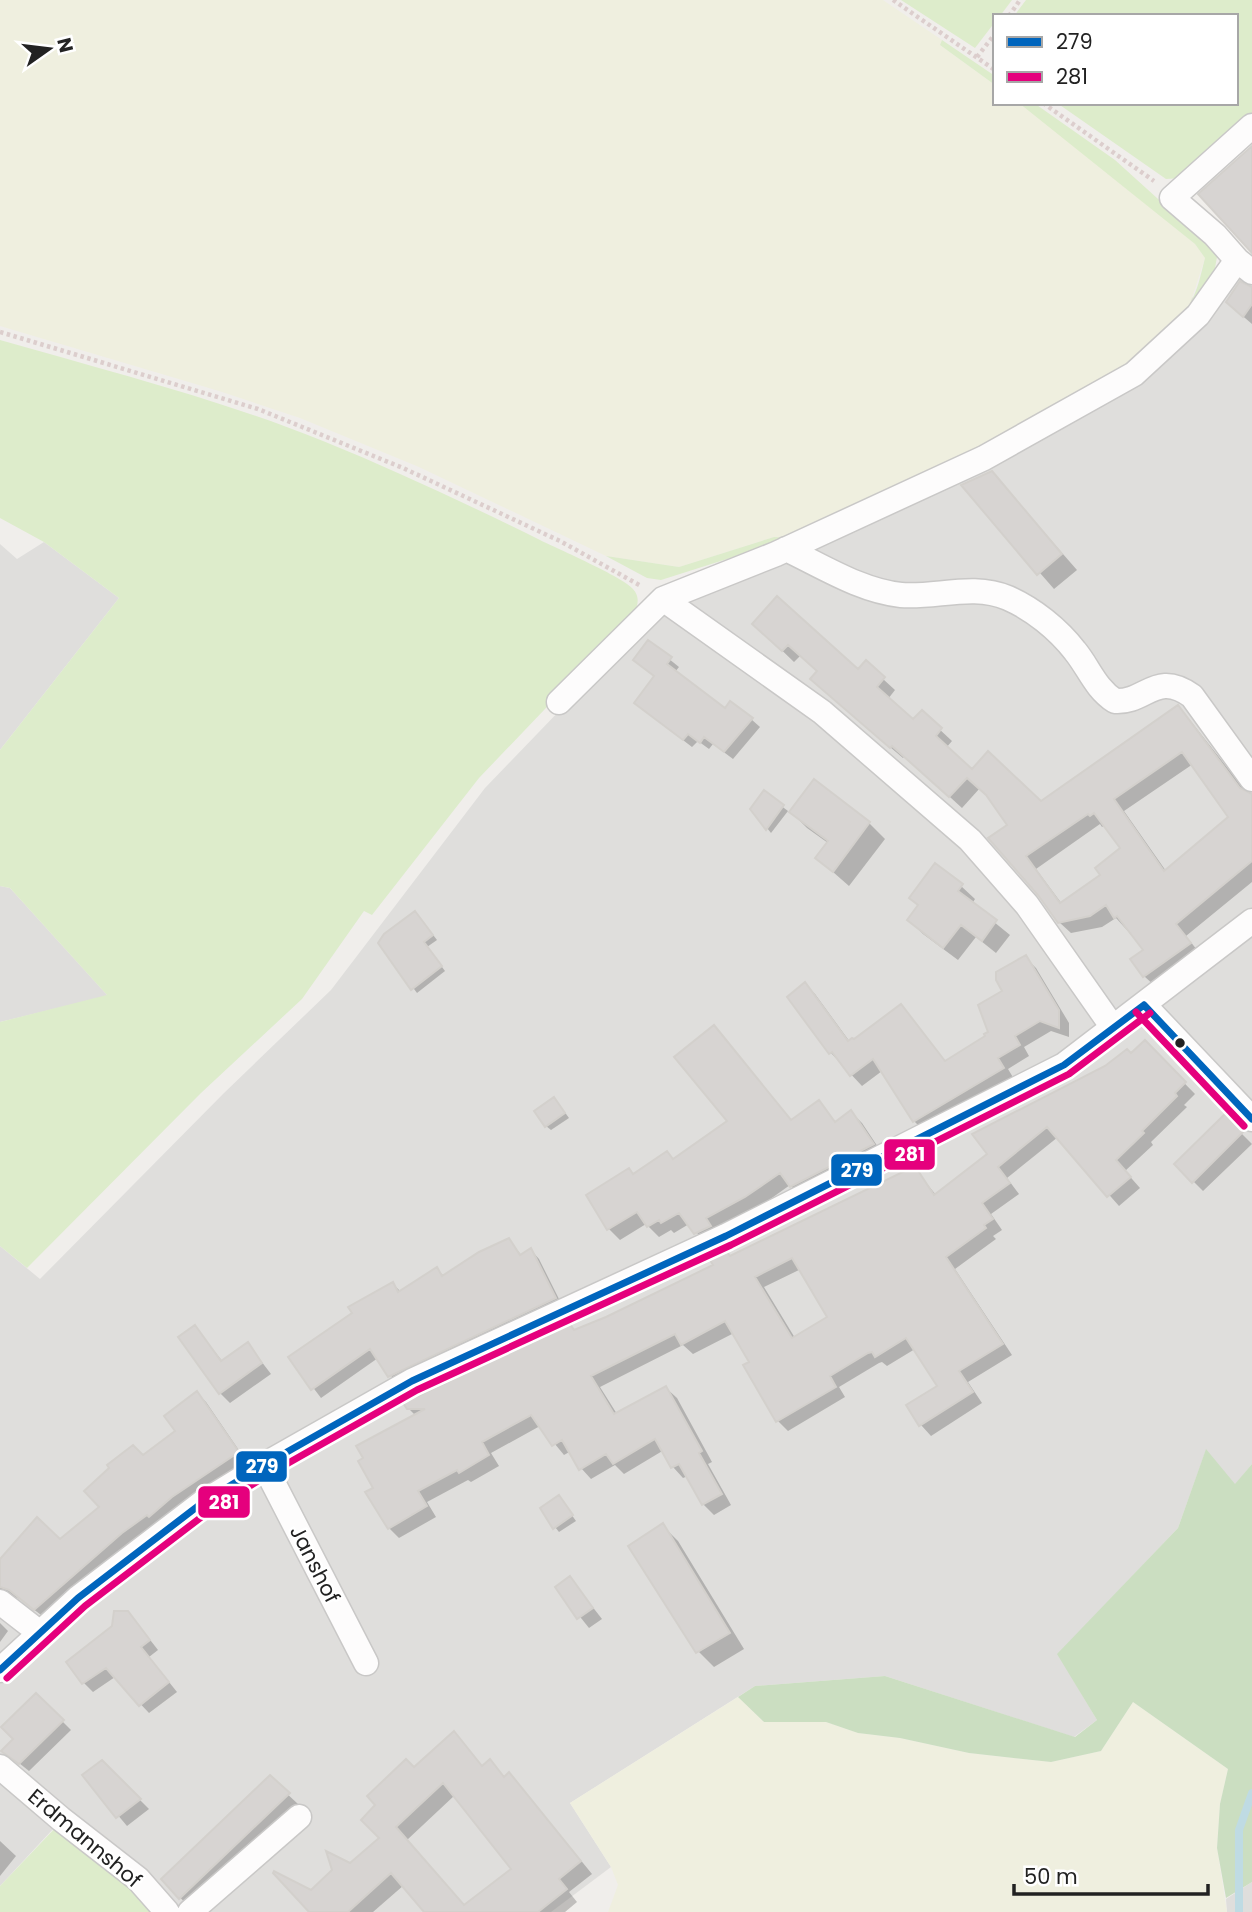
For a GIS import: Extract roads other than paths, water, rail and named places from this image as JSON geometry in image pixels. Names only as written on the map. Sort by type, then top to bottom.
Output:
[{"type":"street","points":[[559,702],[663,599],[786,549],[984,458],[1134,374],[1198,315],[1244,266],[1215,235],[1172,198],[1252,126]]},
{"type":"street","points":[[786,549],[848,578],[887,592],[910,595],[973,591],[1006,597],[1052,626],[1076,652],[1099,687],[1115,701],[1127,700],[1162,686],[1181,688],[1192,695],[1252,779]]},
{"type":"street","points":[[663,599],[822,712],[970,840],[1027,905],[1114,1028]]},
{"type":"street","points":[[0,1670],[78,1598],[202,1503],[264,1465],[412,1381],[726,1236],[1064,1065],[1251,923]]},
{"type":"street","points":[[1144,1005],[1252,1119]]},
{"type":"street","name":"Janshof","points":[[264,1465],[366,1663]]},
{"type":"street","points":[[0,1602],[40,1633]]},
{"type":"street","name":"Erdmannshof","points":[[0,1767],[138,1879],[167,1912]]},
{"type":"street","points":[[190,1912],[299,1817]]},
{"type":"waterway","points":[[1239,1912],[1239,1830],[1252,1793]]}]
